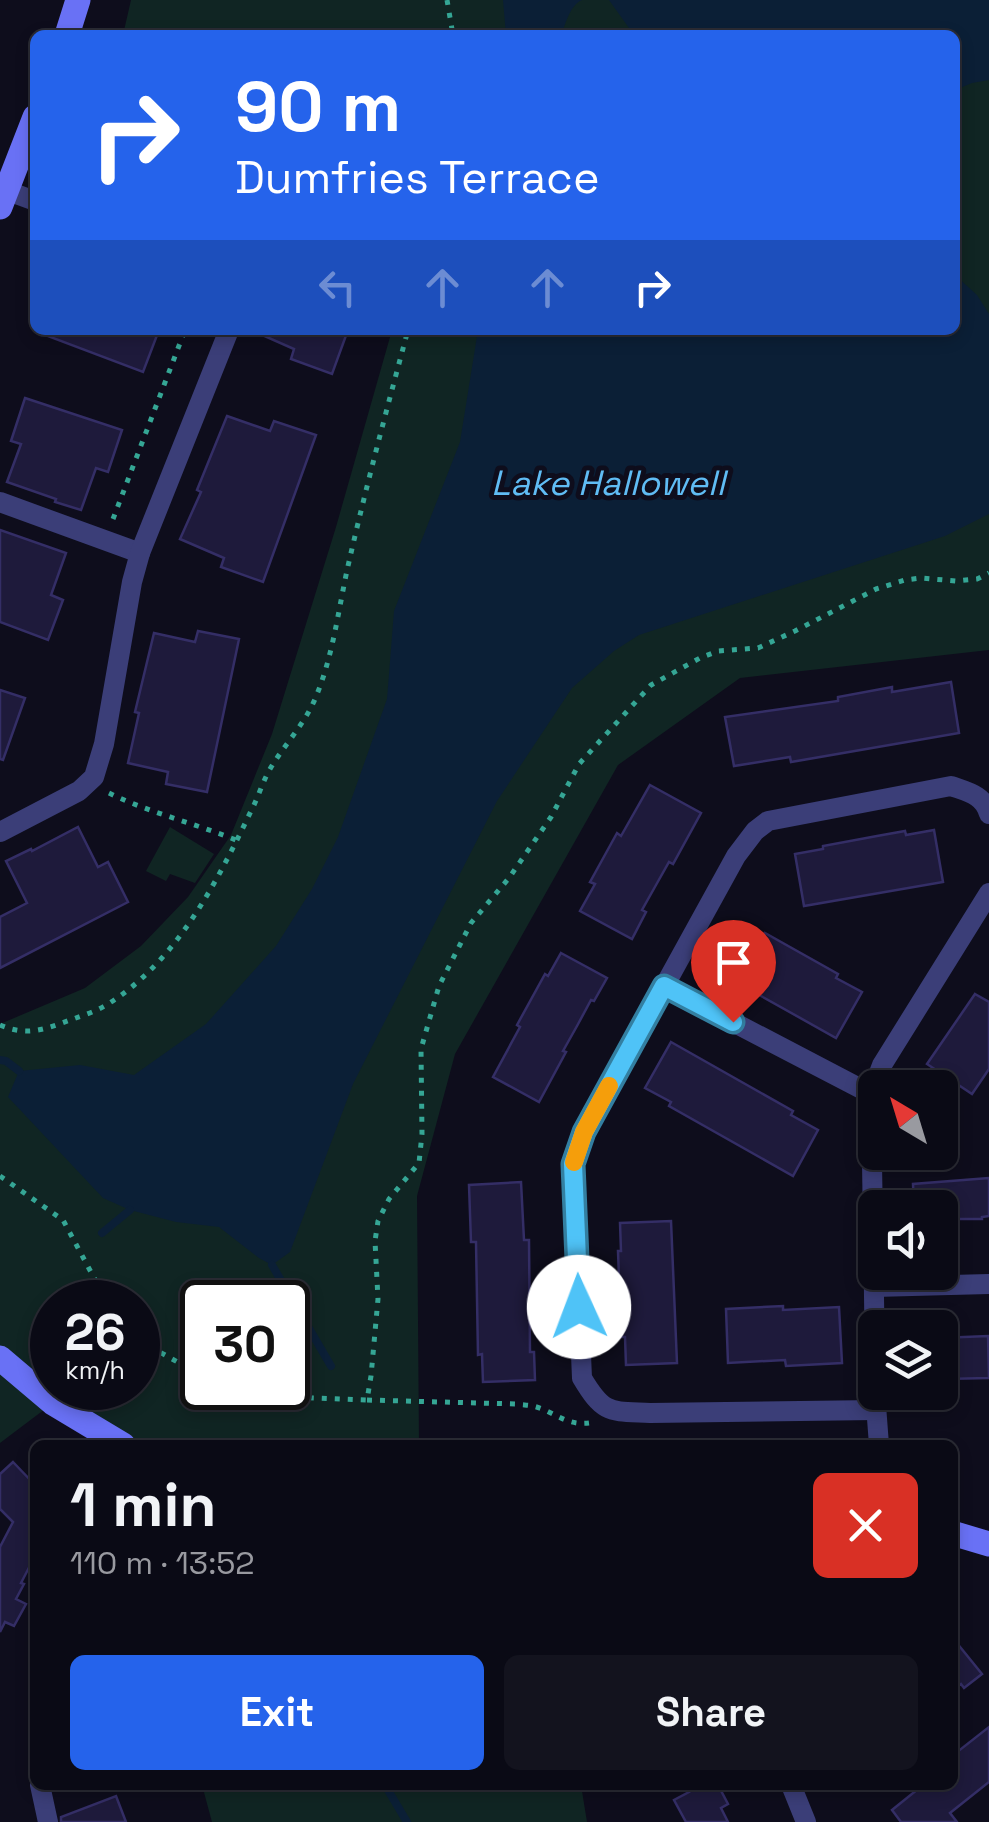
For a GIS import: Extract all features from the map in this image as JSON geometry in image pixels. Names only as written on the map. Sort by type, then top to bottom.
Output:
[{"type":"street","points":[[69,30],[78,0]]},
{"type":"street","points":[[30,129],[2,195],[30,200]]},
{"type":"street","points":[[1,830],[80,791],[94,777],[104,744],[140,553],[228,335]]},
{"type":"street","points":[[0,502],[140,553]]},
{"type":"street","points":[[858,1402],[650,1413],[615,1411],[596,1402],[582,1378],[573,1164],[584,1132],[664,986],[736,856],[756,831],[768,821],[951,786],[975,794],[989,814]]},
{"type":"street","points":[[880,1070],[989,892]]},
{"type":"street","points":[[664,986],[858,1087]]},
{"type":"street","points":[[958,1285],[989,1284]]},
{"type":"street","points":[[0,1358],[53,1403],[115,1440]]},
{"type":"street","points":[[877,1410],[879,1440]]},
{"type":"street","points":[[958,1535],[989,1544]]},
{"type":"street","points":[[41,1790],[48,1822]]},
{"type":"street","points":[[793,1790],[806,1822]]},
{"type":"path","points":[[447,0],[452,30]]},
{"type":"path","points":[[104,541],[182,335]]},
{"type":"path","points":[[0,1025],[19,1033],[38,1030],[105,1006],[158,960],[192,919],[270,770],[315,700],[331,652],[407,335]]},
{"type":"path","points":[[367,1400],[378,1299],[374,1241],[378,1221],[389,1200],[419,1163],[423,1118],[421,1050],[438,986],[472,923],[509,878],[550,817],[579,764],[651,686],[700,658],[718,651],[758,648],[876,589],[905,580],[956,581],[977,579],[989,573]]},
{"type":"path","points":[[88,782],[138,807],[236,840]]},
{"type":"path","points":[[0,1176],[62,1220],[94,1280]]},
{"type":"path","points":[[310,1398],[516,1404],[536,1406],[560,1419],[585,1424],[615,1411]]},
{"type":"green space","points":[[131,0],[989,0],[989,650],[740,678],[618,765],[455,1054],[417,1196],[419,1440],[115,1440],[65,1410],[160,1410],[160,1280],[30,1280],[30,1410],[44,1410],[0,1443],[0,1024],[85,988],[141,946],[188,897],[231,835],[272,734],[391,335],[960,335],[960,30],[124,30]]},
{"type":"green space","points":[[170,827],[214,854],[195,883],[170,874],[166,881],[146,871]]},
{"type":"green space","points":[[203,1790],[582,1790],[587,1822],[212,1822]]},
{"type":"water","points":[[503,0],[582,0],[571,10],[563,30],[506,30]]},
{"type":"water","points":[[609,0],[989,0],[989,80],[960,88],[960,30],[630,30]]},
{"type":"water","name":"Lake Hallowell","points":[[960,280],[977,295],[989,314],[989,514],[945,536],[639,635],[572,688],[497,801],[353,1084],[290,1252],[272,1265],[219,1227],[176,1222],[103,1198],[8,1097],[19,1071],[80,1065],[134,1075],[206,1024],[276,946],[312,889],[338,837],[387,699],[394,611],[460,442],[477,335],[960,335]]},
{"type":"building","points":[[45,335],[157,335],[143,372]]},
{"type":"building","points":[[262,335],[346,335],[332,374],[291,359],[294,349]]},
{"type":"building","points":[[25,398],[122,430],[108,472],[96,468],[81,510],[7,482],[21,444],[11,441]]},
{"type":"building","points":[[227,416],[270,431],[274,421],[316,435],[263,582],[221,567],[224,558],[180,539]]},
{"type":"building","points":[[0,530],[66,553],[51,595],[63,600],[48,640],[0,622]]},
{"type":"building","points":[[198,631],[239,639],[207,792],[166,784],[168,772],[128,763],[139,713],[135,712],[154,633],[195,642]]},
{"type":"building","points":[[951,682],[959,733],[791,762],[790,757],[734,766],[725,717],[838,701],[838,697],[892,687],[892,692]]},
{"type":"building","points":[[0,690],[25,698],[3,760],[0,759]]},
{"type":"building","points":[[650,785],[701,813],[642,910],[646,912],[632,939],[580,911],[595,884],[590,882],[617,833],[621,836]]},
{"type":"building","points":[[78,827],[98,867],[108,862],[128,902],[0,968],[0,917],[27,903],[6,861]]},
{"type":"building","points":[[934,830],[943,882],[804,906],[795,854],[905,831],[906,835]]},
{"type":"building","points":[[737,923],[763,938],[765,933],[862,992],[836,1038],[711,968]]},
{"type":"building","points":[[561,953],[607,978],[563,1051],[566,1052],[539,1102],[493,1077],[520,1027],[517,1025]]},
{"type":"building","points":[[975,994],[989,1002],[989,1069],[972,1094],[958,1085],[958,1070],[936,1070],[927,1064]]},
{"type":"building","points":[[671,1042],[793,1111],[791,1115],[818,1130],[793,1176],[669,1106],[671,1102],[645,1088]]},
{"type":"building","points":[[989,1178],[989,1216],[958,1219],[958,1190],[913,1190],[913,1184]]},
{"type":"building","points":[[521,1182],[524,1240],[529,1240],[530,1352],[534,1352],[535,1380],[483,1382],[482,1354],[478,1355],[476,1242],[471,1242],[469,1185]]},
{"type":"building","points":[[671,1221],[677,1363],[626,1365],[625,1337],[621,1337],[620,1223]]},
{"type":"building","points":[[783,1306],[783,1310],[839,1307],[842,1363],[728,1363],[726,1309]]},
{"type":"building","points":[[988,1336],[989,1378],[958,1379],[958,1337]]},
{"type":"building","points":[[13,1462],[30,1480],[30,1566],[16,1599],[26,1604],[14,1626],[5,1622],[0,1632],[0,1547],[13,1522],[0,1509],[0,1474]]},
{"type":"building","points":[[958,1644],[982,1674],[964,1688],[961,1684],[958,1686]]},
{"type":"building","points":[[989,1727],[989,1782],[950,1813],[957,1822],[901,1822],[892,1810],[917,1790],[958,1790],[958,1751]]},
{"type":"building","points":[[721,1790],[728,1804],[721,1808],[728,1822],[686,1822],[674,1800],[689,1792]]},
{"type":"building","points":[[116,1796],[126,1822],[61,1822],[61,1817]]},
{"type":"waterway","points":[[0,1060],[19,1071]]},
{"type":"waterway","points":[[102,1233],[130,1210]]},
{"type":"waterway","points":[[272,1265],[331,1366]]},
{"type":"waterway","points":[[388,1790],[407,1822]]},
{"type":"slow traffic","points":[[574,1162],[584,1132],[609,1086]]},
{"type":"route","points":[[579,1307],[573,1164],[584,1132],[664,986],[733,1022]]}]
